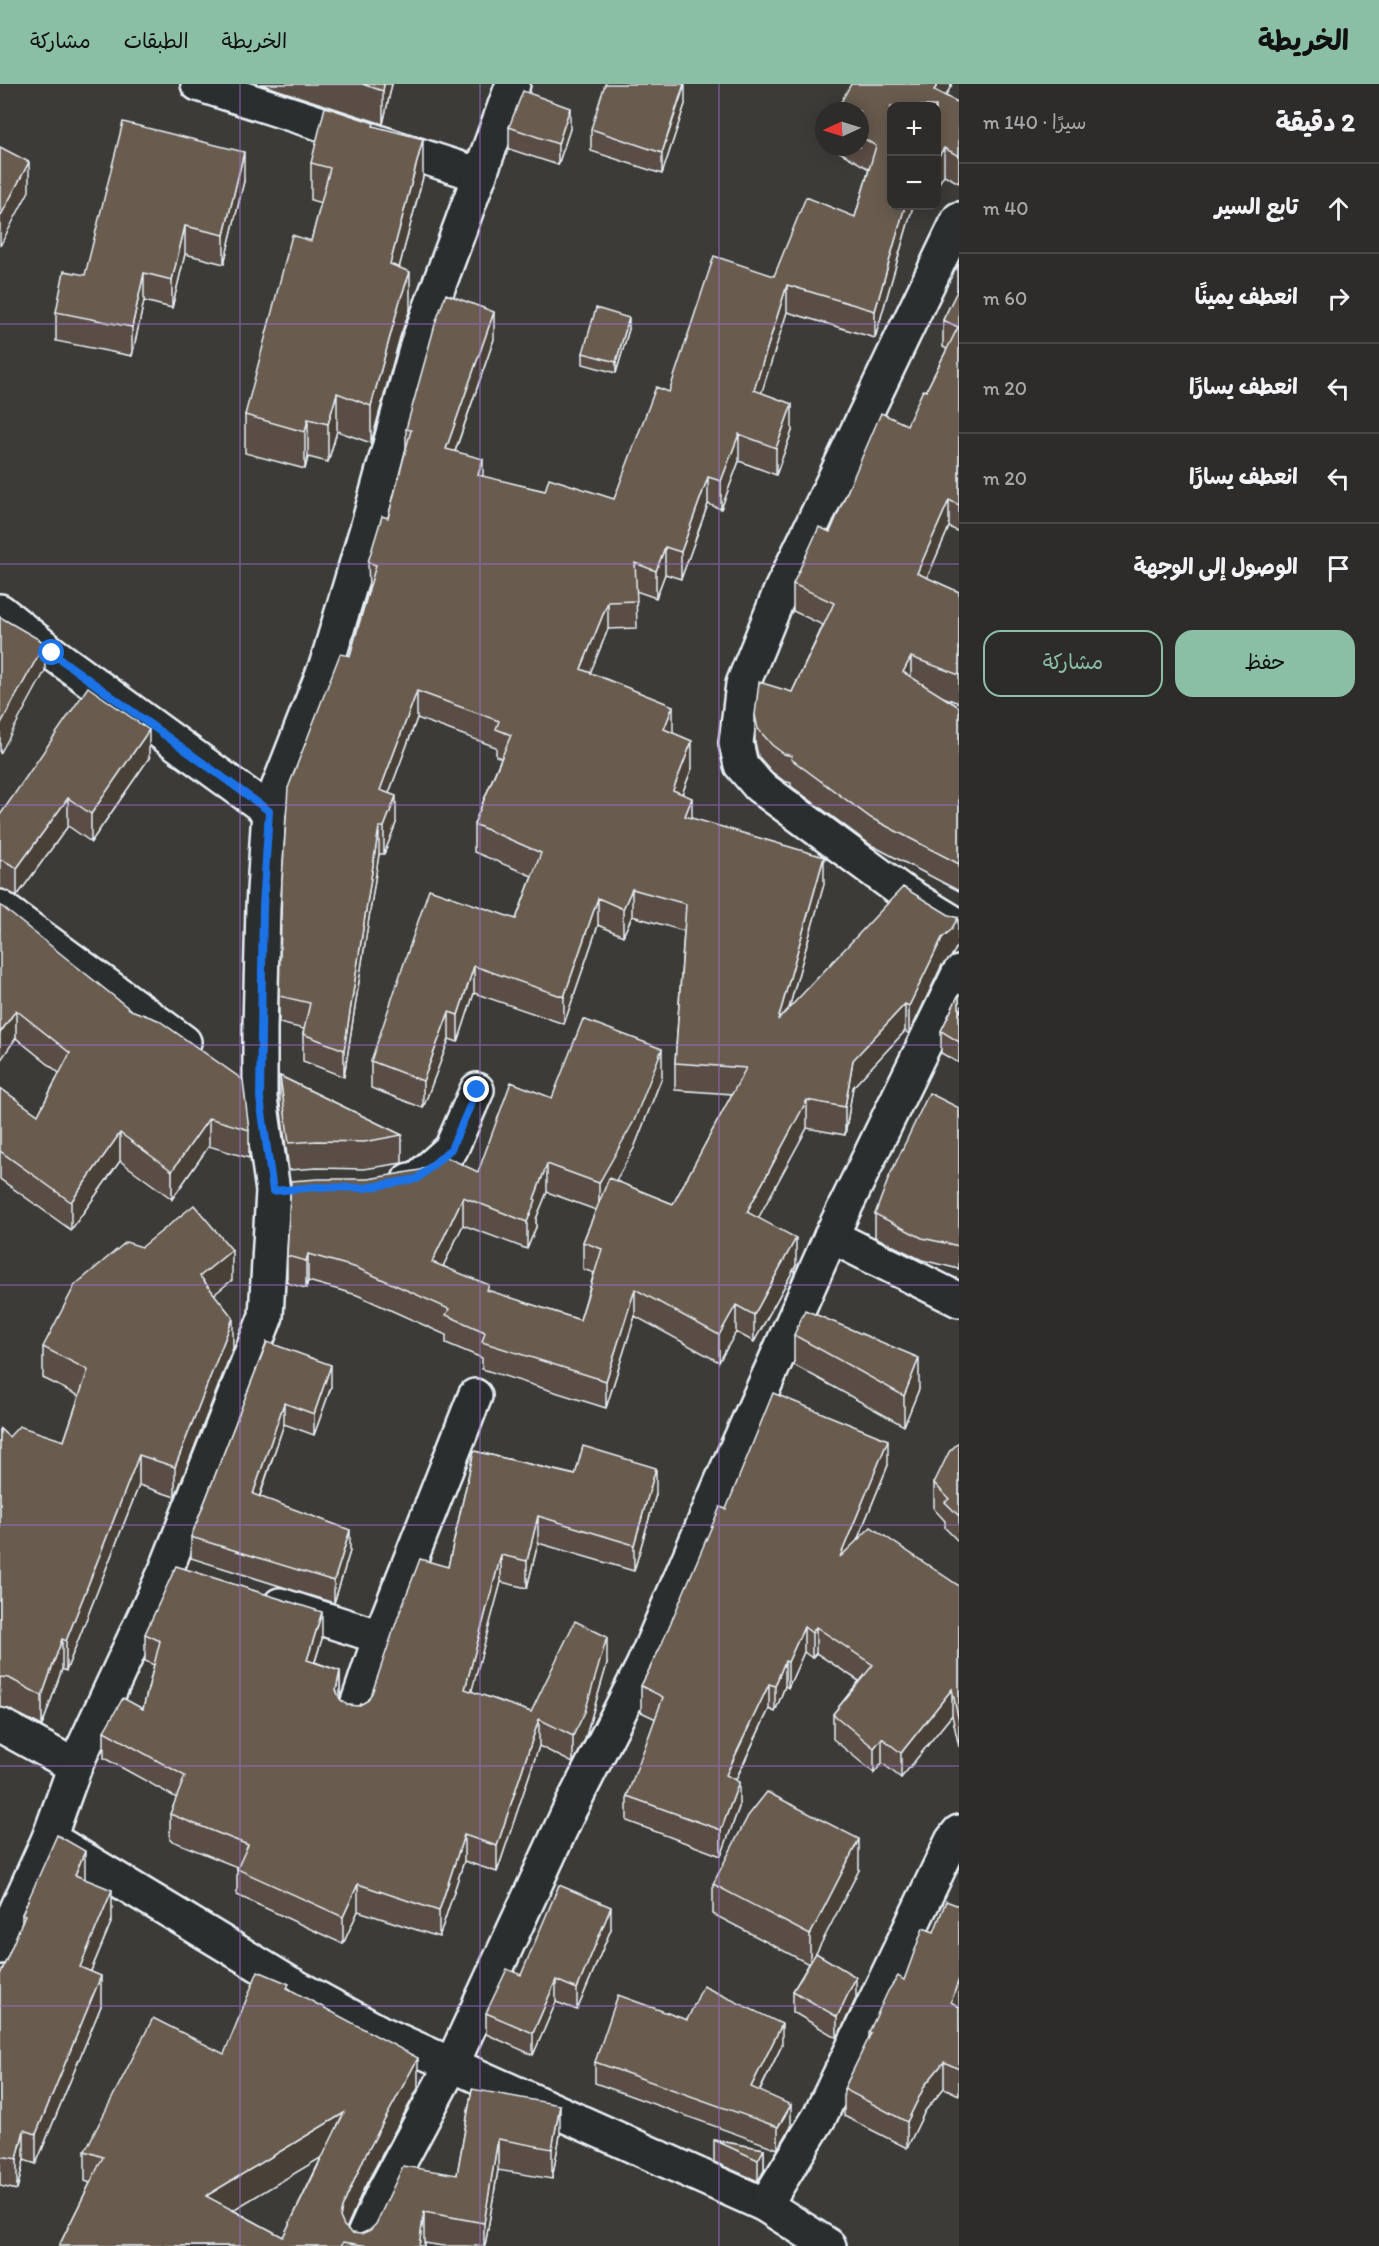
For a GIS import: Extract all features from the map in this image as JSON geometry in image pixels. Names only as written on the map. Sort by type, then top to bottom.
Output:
[{"type":"street","points":[[198,84],[480,175]]},
{"type":"street","points":[[0,1947],[50,1838],[75,1766],[177,1573],[266,1316],[273,1191],[260,1098],[263,907],[269,811],[327,663],[368,525],[418,342],[513,84]]},
{"type":"street","points":[[959,219],[781,590],[743,684],[736,743],[741,765],[759,786],[900,890],[959,926]]},
{"type":"street","points":[[0,611],[52,653],[269,811]]},
{"type":"street","points":[[0,907],[260,1098]]},
{"type":"street","points":[[359,2246],[381,2197],[452,2064],[568,1813],[643,1666],[721,1483],[831,1236],[959,973]]},
{"type":"street","points":[[375,1186],[417,1179],[451,1149],[477,1090]]},
{"type":"street","points":[[273,1191],[306,1188]]},
{"type":"street","points":[[831,1236],[959,1300]]},
{"type":"street","points":[[354,1714],[380,1637],[475,1396]]},
{"type":"street","points":[[256,1598],[380,1637]]},
{"type":"street","points":[[0,1725],[75,1766]]},
{"type":"street","points":[[765,2205],[820,2116],[952,1841],[959,1832]]},
{"type":"street","points":[[50,1838],[289,1983],[379,2032],[765,2205],[830,2246]]},
{"type":"building","points":[[362,84],[384,84],[383,91]]},
{"type":"building","points":[[605,84],[684,84],[662,153],[591,129]]},
{"type":"building","points":[[851,84],[938,84],[934,90],[959,103],[959,156],[944,148],[941,152],[941,102],[887,102],[887,210],[904,210],[875,311],[787,285],[754,390],[792,404],[776,448],[739,434],[721,481],[708,477],[681,552],[665,547],[656,571],[635,563],[637,601],[608,602],[581,669],[673,706],[664,729],[692,741],[673,790],[692,798],[685,816],[824,857],[778,1020],[903,887],[949,915],[958,918],[951,930],[942,938],[909,1006],[905,1004],[853,1060],[845,1107],[807,1100],[747,1212],[796,1238],[754,1315],[736,1305],[719,1335],[635,1289],[606,1381],[482,1342],[485,1332],[446,1315],[449,1309],[357,1268],[308,1254],[306,1261],[287,1256],[291,1181],[368,1179],[420,1170],[442,1155],[478,1172],[511,1082],[552,1098],[583,1019],[662,1049],[634,1121],[599,1183],[547,1164],[527,1222],[463,1197],[432,1262],[489,1285],[487,1290],[580,1320],[602,1249],[583,1242],[609,1178],[673,1204],[746,1068],[675,1063],[686,904],[632,889],[623,909],[598,898],[564,997],[474,966],[458,1015],[449,1012],[423,1081],[371,1061],[429,889],[516,919],[541,853],[474,824],[511,735],[496,729],[499,721],[417,691],[380,790],[396,796],[384,827],[379,827],[344,1050],[303,1034],[310,1003],[279,996],[282,881],[288,788],[340,654],[350,656],[376,565],[368,562],[382,516],[388,518],[411,430],[406,429],[436,321],[446,294],[494,312],[446,449],[483,459],[478,475],[545,491],[549,478],[614,499],[656,387],[669,392],[714,256],[774,276],[806,197],[855,217],[876,146],[869,142],[869,102],[841,102]]},
{"type":"building","points":[[523,91],[570,108],[558,144],[509,127]]},
{"type":"building","points":[[325,107],[374,123],[373,126],[423,139],[390,264],[410,272],[371,406],[337,393],[328,424],[308,419],[305,432],[245,415],[292,235],[311,241],[330,168],[311,163]]},
{"type":"building","points":[[123,122],[244,152],[224,235],[185,226],[172,280],[144,273],[132,327],[56,312],[64,271],[85,275]]},
{"type":"building","points":[[0,147],[29,162],[0,217]]},
{"type":"building","points":[[959,287],[959,505],[949,500],[917,573],[959,592],[959,675],[911,657],[903,672],[959,707],[959,864],[871,818],[791,759],[792,756],[784,754],[772,745],[758,729],[755,715],[759,682],[792,692],[834,603],[793,584],[819,527],[830,532],[881,413],[907,425],[923,390],[926,391],[958,327],[943,320]]},
{"type":"building","points":[[596,308],[629,318],[616,362],[583,353]]},
{"type":"building","points":[[0,617],[45,643],[0,725]]},
{"type":"building","points":[[88,687],[149,730],[91,814],[68,798],[17,868],[3,860],[0,861],[0,815]]},
{"type":"building","points":[[0,905],[131,1010],[158,1020],[243,1080],[249,1130],[209,1118],[172,1171],[120,1133],[71,1202],[0,1151],[0,1088],[38,1115],[70,1053],[16,1010],[0,1033]]},
{"type":"building","points":[[959,994],[959,1042],[941,1031]]},
{"type":"building","points":[[280,1076],[402,1135],[364,1142],[289,1143]]},
{"type":"building","points":[[929,1093],[959,1108],[959,1246],[922,1238],[875,1214],[889,1177]]},
{"type":"building","points":[[194,1205],[232,1250],[200,1276],[233,1318],[175,1467],[139,1455],[66,1641],[62,1639],[42,1696],[9,1678],[0,1677],[0,1429],[9,1437],[19,1426],[64,1441],[88,1370],[43,1347],[75,1285],[126,1242],[142,1247]]},
{"type":"building","points":[[805,1310],[919,1358],[904,1396],[794,1335]]},
{"type":"building","points":[[267,1342],[331,1365],[314,1414],[284,1403],[253,1494],[350,1530],[334,1581],[191,1537]]},
{"type":"building","points":[[773,1393],[888,1440],[840,1557],[871,1527],[959,1586],[959,1722],[952,1689],[901,1753],[882,1738],[874,1748],[833,1714],[873,1665],[816,1627],[812,1633],[804,1627],[788,1662],[785,1661],[775,1686],[769,1684],[726,1775],[739,1782],[721,1830],[627,1796],[663,1697],[641,1686],[660,1648],[720,1507],[726,1509]]},
{"type":"building","points":[[959,1442],[959,1516],[945,1502],[949,1499],[934,1483],[949,1452]]},
{"type":"building","points":[[583,1446],[656,1468],[634,1545],[538,1516],[527,1561],[501,1555],[465,1689],[531,1712],[575,1621],[607,1637],[585,1712],[573,1736],[539,1719],[497,1846],[464,1835],[439,1911],[358,1884],[343,1917],[237,1869],[248,1845],[170,1814],[185,1776],[104,1731],[123,1698],[143,1709],[160,1641],[145,1634],[176,1566],[322,1612],[307,1660],[340,1671],[336,1690],[340,1699],[347,1705],[358,1706],[367,1701],[372,1693],[420,1559],[448,1567],[474,1451],[575,1475]]},
{"type":"building","points":[[767,1792],[859,1839],[810,1935],[713,1884],[748,1816]]},
{"type":"building","points":[[57,1835],[85,1851],[75,1875],[112,1890],[80,1967],[101,1976],[36,2134],[24,2130],[17,2159],[0,2156],[0,1975],[25,1915],[22,1914]]},
{"type":"building","points":[[559,1885],[611,1907],[577,1989],[556,1980],[533,2033],[486,2013],[507,1969],[521,1975]]},
{"type":"building","points":[[946,1901],[959,1906],[959,1979],[951,2002],[959,2007],[959,2069],[944,2062],[925,2085],[907,2122],[844,2089],[888,1991],[898,1976],[904,1980],[923,1928],[934,1932]]},
{"type":"building","points":[[816,1953],[856,1977],[837,2017],[793,1991]]},
{"type":"building","points":[[258,1971],[289,1984],[287,1988],[418,2058],[364,2158],[342,2208],[340,2217],[344,2226],[352,2233],[361,2234],[376,2224],[403,2166],[457,2175],[472,2089],[560,2105],[552,2149],[498,2139],[484,2223],[424,2212],[419,2246],[369,2246],[343,2242],[341,2246],[59,2246],[103,2157],[85,2151],[153,2018],[224,2054]],"holes":[[[344,2113],[283,2237],[206,2196]]]},
{"type":"building","points":[[703,1986],[782,2024],[751,2087],[791,2105],[778,2127],[595,2062],[618,1995],[687,2020]]},
{"type":"building","points":[[714,2140],[764,2149],[758,2160]]},
{"type":"route","points":[[52,653],[269,811],[263,907],[260,1098],[273,1191],[317,1187],[365,1188],[417,1179],[451,1149],[477,1090]]}]
